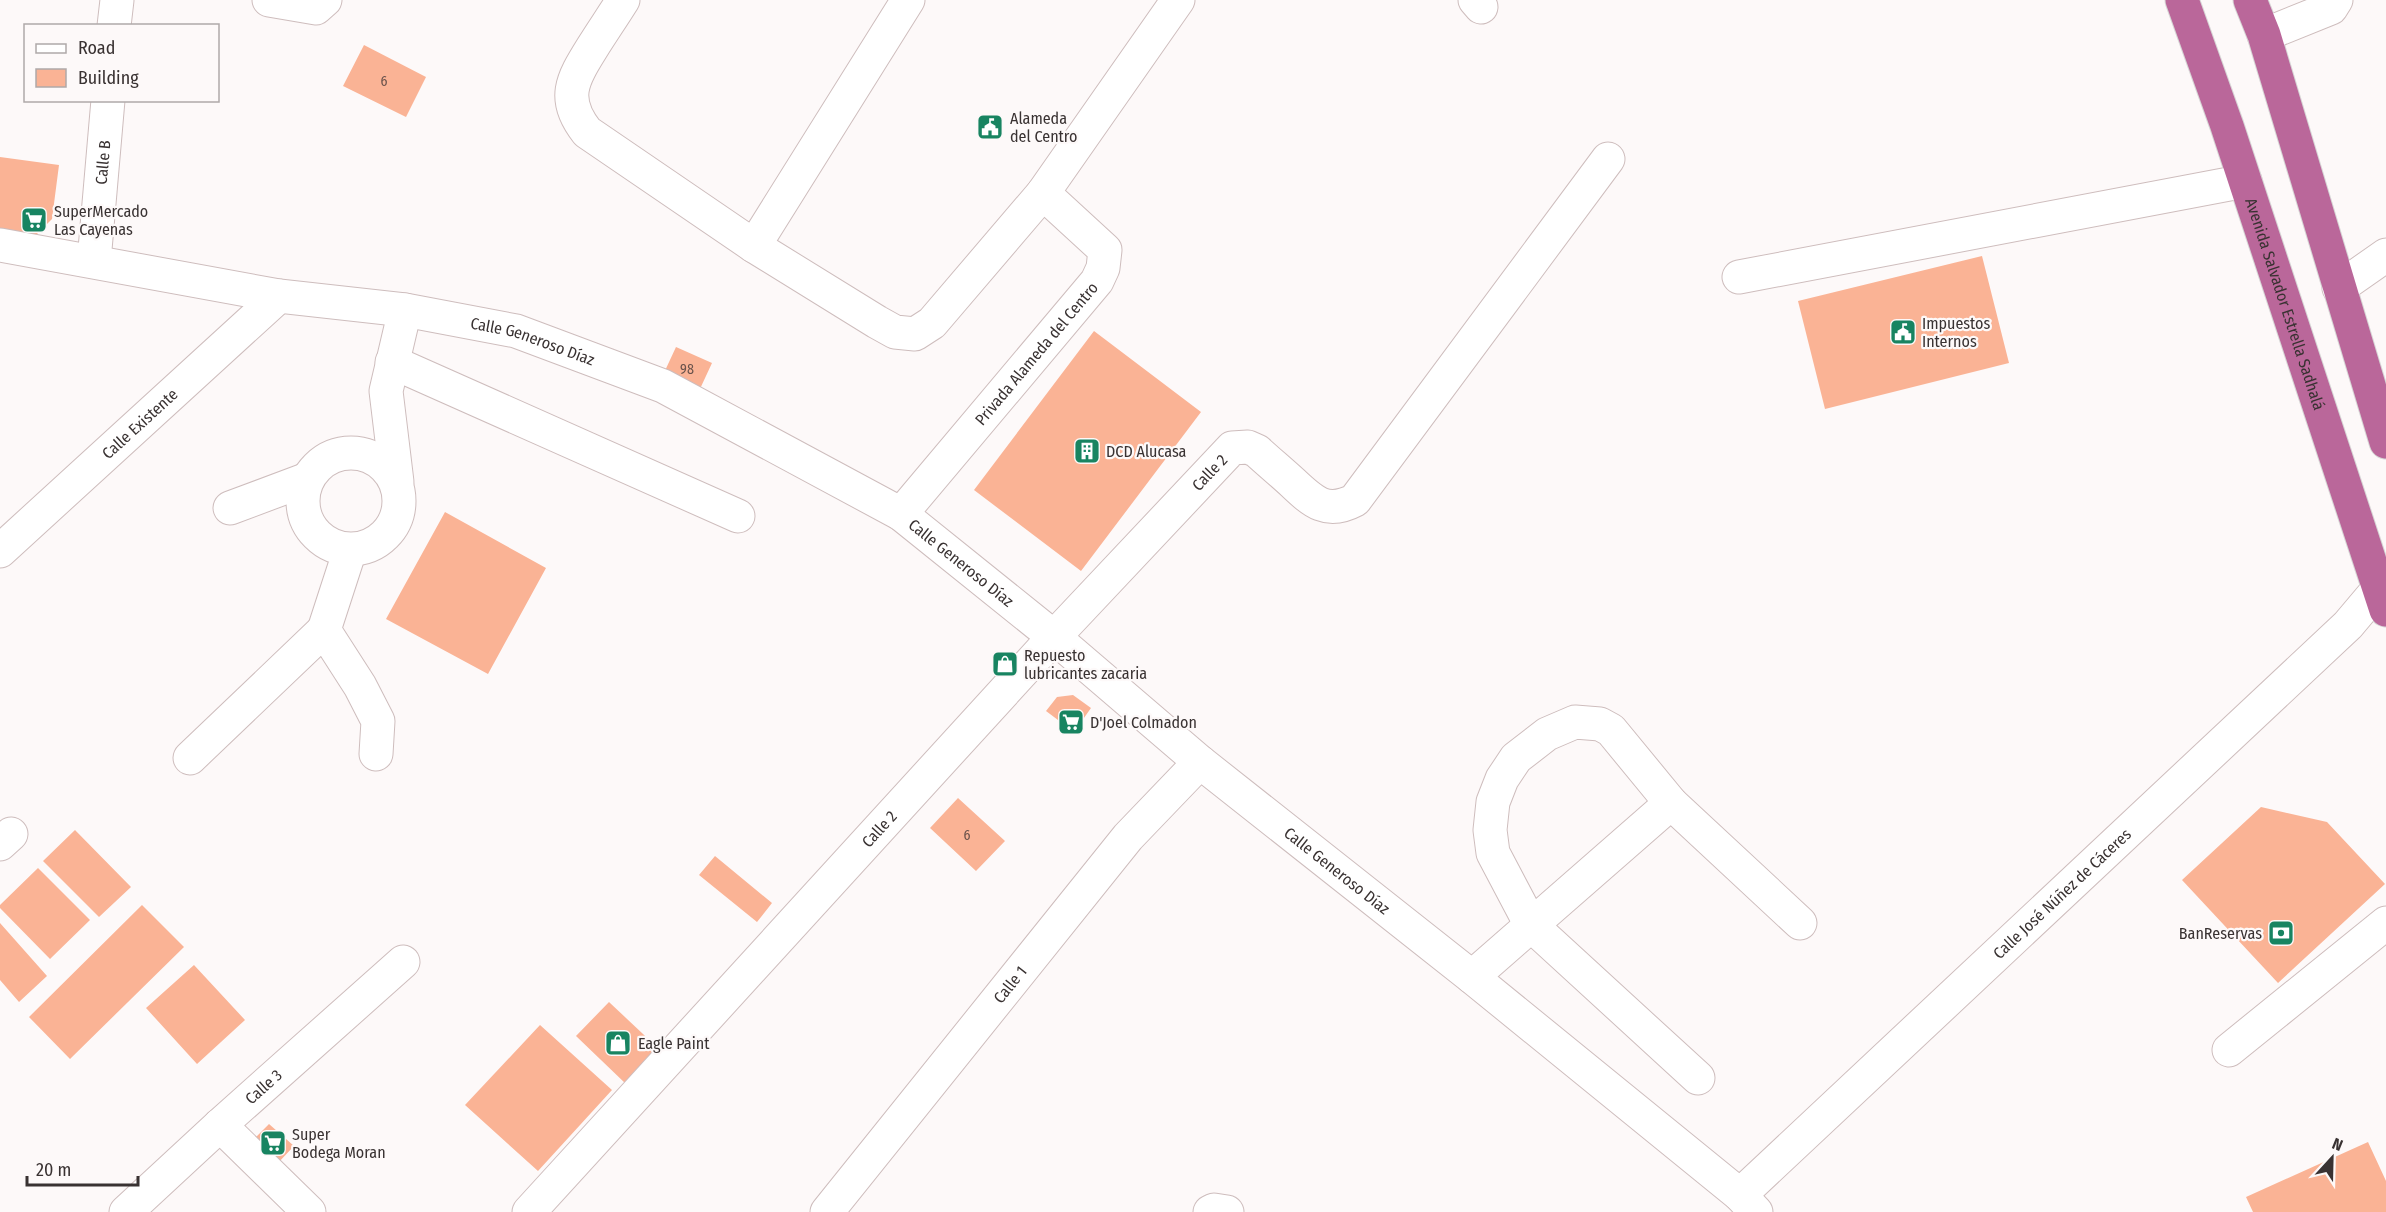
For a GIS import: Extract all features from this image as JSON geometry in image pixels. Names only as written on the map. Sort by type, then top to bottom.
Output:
[{"type":"highway","name":"Avenida Salvador Estrella Sadhalá","points":[[2182,0],[2246,181],[2384,593]]},
{"type":"highway","points":[[2250,0],[2264,35],[2386,442]]},
{"type":"street","points":[[114,24],[117,0]]},
{"type":"street","points":[[269,0],[320,4]]},
{"type":"street","points":[[623,0],[575,75],[571,92],[573,109],[586,132],[754,246],[895,332],[915,334],[932,323],[1043,193],[1178,0]]},
{"type":"street","points":[[754,246],[908,0]]},
{"type":"street","points":[[2264,35],[2331,8],[2336,0]]},
{"type":"street","name":"Calle B","points":[[94,261],[108,102]]},
{"type":"street","name":"Calle 2","points":[[529,1212],[1054,637],[1232,448],[1248,447],[1257,451],[1312,501],[1328,506],[1344,506],[1355,500],[1608,159]]},
{"type":"street","points":[[1739,277],[2246,181]]},
{"type":"street","name":"Privada Alameda del Centro","points":[[901,514],[1097,281],[1103,268],[1105,250],[1043,193]]},
{"type":"street","name":"Calle Generoso Díaz","points":[[0,245],[279,296],[405,310],[516,331],[663,387],[901,514],[1054,637],[1200,762],[1472,977],[1748,1203]]},
{"type":"street","points":[[2339,288],[2386,255]]},
{"type":"street","name":"Calle Existente","points":[[0,551],[279,296]]},
{"type":"street","points":[[352,452],[389,376],[405,310]]},
{"type":"street","points":[[305,480],[302,499],[305,518],[315,534],[331,545],[350,550],[369,546],[385,536],[396,520],[400,501],[389,376]]},
{"type":"street","points":[[389,376],[738,516]]},
{"type":"street","points":[[230,508],[305,480],[333,454],[352,452],[371,455],[387,466],[397,482]]},
{"type":"street","points":[[190,758],[324,630],[350,550]]},
{"type":"street","name":"Calle José Núñez de Cáceres","points":[[1748,1203],[2348,624],[2384,593]]},
{"type":"street","points":[[324,630],[360,686],[378,721],[376,754]]},
{"type":"street","points":[[1698,1078],[1531,925],[1493,853],[1490,830],[1493,802],[1502,779],[1516,758],[1547,734],[1575,722],[1600,724],[1611,730],[1671,803],[1800,922]]},
{"type":"street","name":"Calle 1","points":[[827,1212],[1128,837],[1200,762]]},
{"type":"street","points":[[1472,977],[1671,803]]},
{"type":"street","points":[[2229,1050],[2386,923]]},
{"type":"street","name":"Calle 3","points":[[126,1212],[403,962]]},
{"type":"street","points":[[220,1125],[309,1212]]},
{"type":"building","points":[[364,45],[426,77],[406,117],[343,86]]},
{"type":"building","points":[[0,157],[59,165],[52,219],[35,236],[0,231]]},
{"type":"building","name":"Impuestos Internos","points":[[1982,256],[2009,363],[1825,409],[1798,301]]},
{"type":"building","name":"DCD Alucasa","points":[[1094,331],[1201,412],[1081,571],[974,490]]},
{"type":"building","points":[[676,347],[712,363],[699,391],[663,375]]},
{"type":"building","points":[[445,512],[546,568],[488,674],[386,619]]},
{"type":"building","name":"D'Joel Colmadon","points":[[1073,695],[1091,708],[1074,732],[1046,711],[1057,697]]},
{"type":"building","points":[[958,798],[1005,841],[976,871],[930,828]]},
{"type":"building","name":"BanReservas","points":[[2261,807],[2327,822],[2385,884],[2278,983],[2182,880]]},
{"type":"building","points":[[75,830],[131,887],[99,917],[43,861]]},
{"type":"building","points":[[715,856],[772,903],[757,922],[699,875]]},
{"type":"building","points":[[38,868],[90,920],[50,959],[0,908],[0,905]]},
{"type":"building","points":[[142,905],[184,947],[70,1059],[29,1017]]},
{"type":"building","points":[[0,923],[47,976],[19,1002],[0,980]]},
{"type":"building","points":[[194,965],[245,1020],[197,1064],[146,1008]]},
{"type":"building","name":"Eagle Paint","points":[[609,1002],[660,1050],[626,1084],[576,1036]]},
{"type":"building","points":[[540,1025],[612,1090],[538,1171],[465,1105]]},
{"type":"building","name":"Super Bodega Moran","points":[[269,1124],[294,1146],[277,1164],[253,1140]]},
{"type":"building","points":[[2368,1142],[2386,1181],[2386,1212],[2253,1212],[2246,1197]]},
{"type":"place","name":"Alameda del Centro","points":[[990,127]]},
{"type":"place","name":"SuperMercado Las Cayenas","points":[[34,220]]},
{"type":"place","name":"Impuestos Internos","points":[[1903,332]]},
{"type":"place","name":"DCD Alucasa","points":[[1087,451]]},
{"type":"place","name":"Repuesto lubricantes zacaria","points":[[1005,664]]},
{"type":"place","name":"D'Joel Colmadon","points":[[1071,722]]},
{"type":"place","name":"BanReservas","points":[[2281,933]]},
{"type":"place","name":"Eagle Paint","points":[[618,1043]]},
{"type":"place","name":"Super Bodega Moran","points":[[273,1143]]}]
